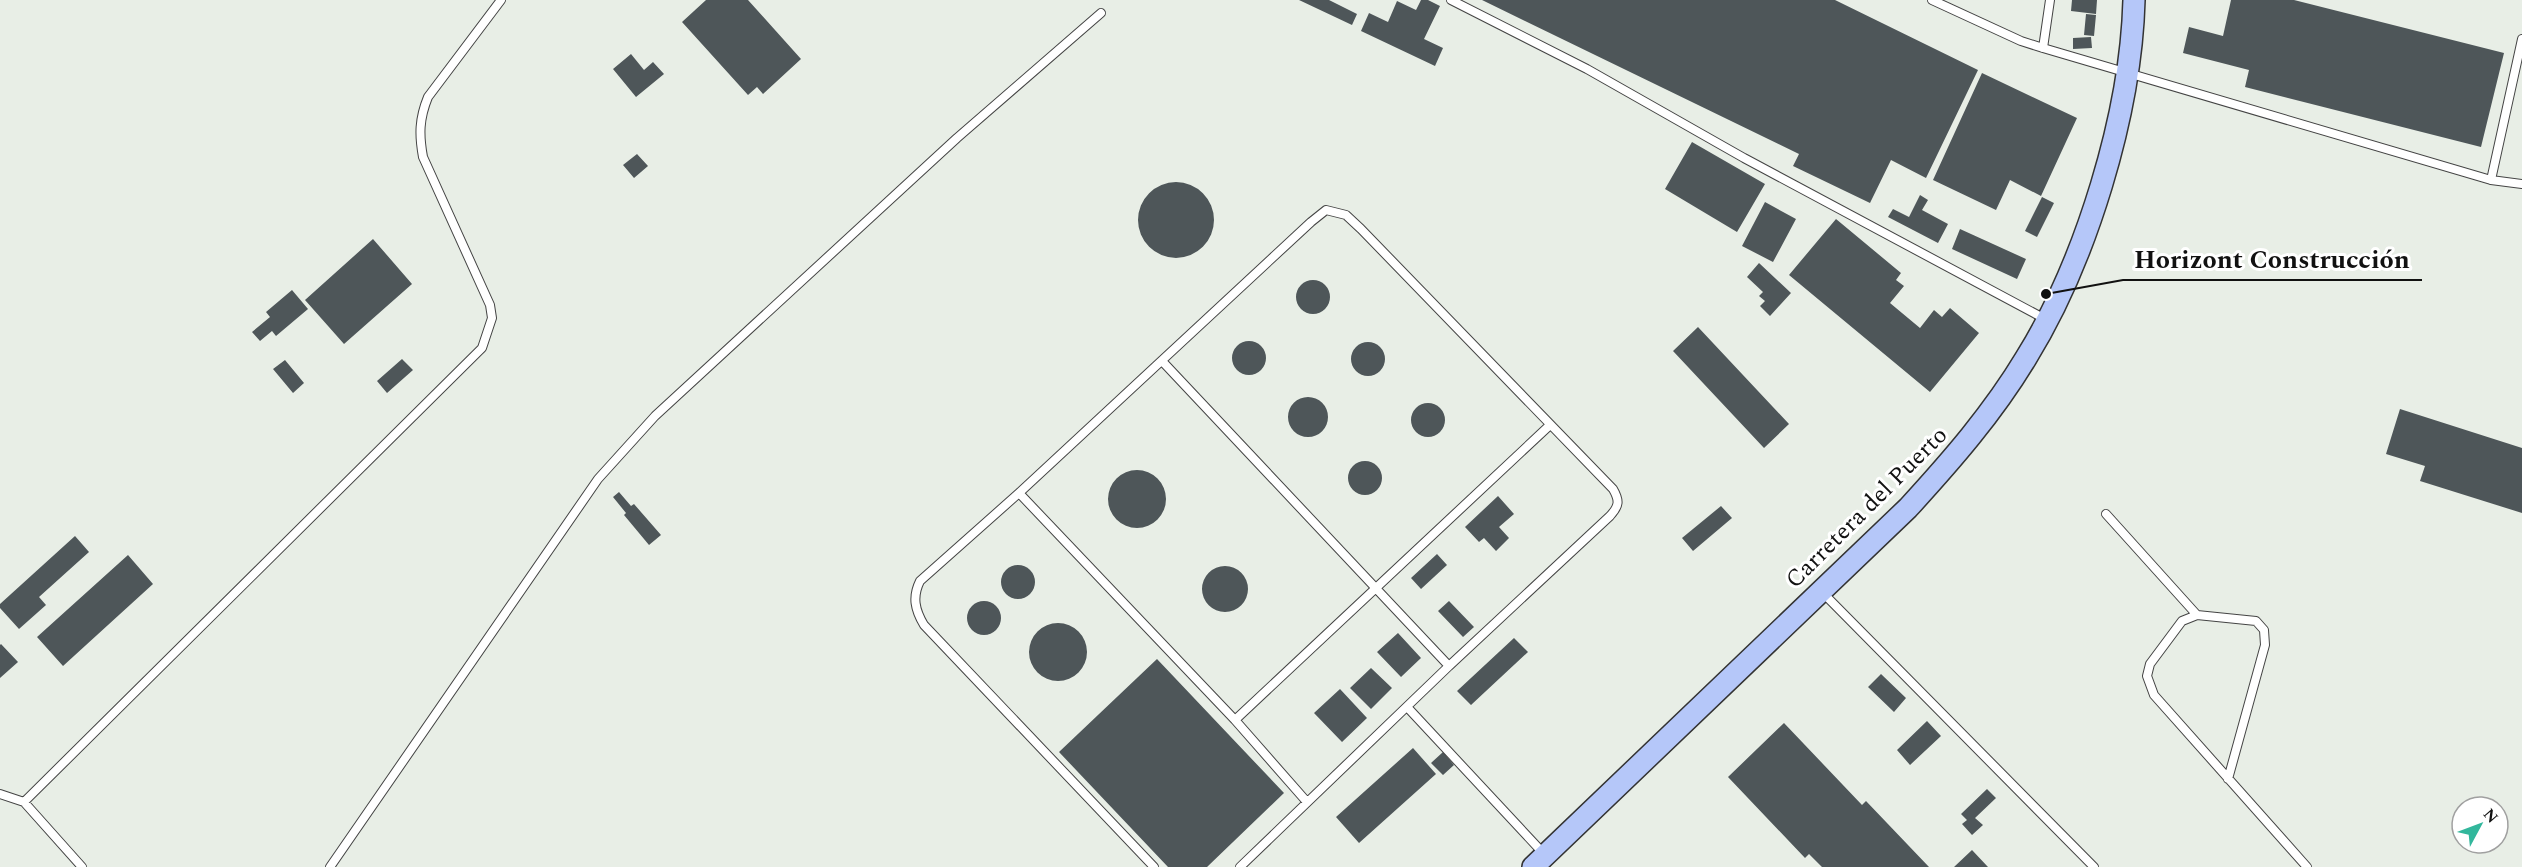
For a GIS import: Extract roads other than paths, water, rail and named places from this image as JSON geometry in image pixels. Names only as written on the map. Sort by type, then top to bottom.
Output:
[{"type":"main road","name":"Carretera del Puerto","points":[[1539,861],[1908,508],[1954,458],[1991,411],[2026,358],[2063,292],[2090,218],[2113,140],[2127,72],[2134,0]]},
{"type":"lane","points":[[24,802],[482,348],[492,318],[490,305],[423,157],[419,136],[420,115],[428,97],[501,0]]},
{"type":"lane","points":[[1451,0],[1587,69],[1744,158],[2047,320]]},
{"type":"lane","points":[[1932,0],[2021,41],[2043,48],[2491,180],[2522,184]]},
{"type":"lane","points":[[2043,48],[2050,0]]},
{"type":"lane","points":[[330,867],[598,479],[624,448],[655,416],[957,138],[1101,13]]},
{"type":"lane","points":[[2491,180],[2522,39]]},
{"type":"lane","points":[[1154,867],[924,625],[916,612],[915,592],[920,581],[1019,493],[1326,210],[1346,214],[1613,489],[1619,499],[1618,507],[1240,867]]},
{"type":"lane","points":[[1162,361],[1449,666]]},
{"type":"lane","points":[[1235,720],[1550,425]]},
{"type":"lane","points":[[1019,493],[1235,720],[1307,802]]},
{"type":"lane","points":[[2106,514],[2197,615]]},
{"type":"lane","points":[[1821,591],[2094,867]]},
{"type":"lane","points":[[2228,779],[2265,645],[2264,630],[2256,621],[2197,615],[2182,621],[2150,664],[2147,676],[2154,695],[2228,779],[2307,867]]},
{"type":"lane","points":[[1408,708],[1539,861]]},
{"type":"lane","points":[[0,794],[24,802],[82,867]]},
{"type":"place","name":"Horizont Construcción","points":[[2046,294]]}]
